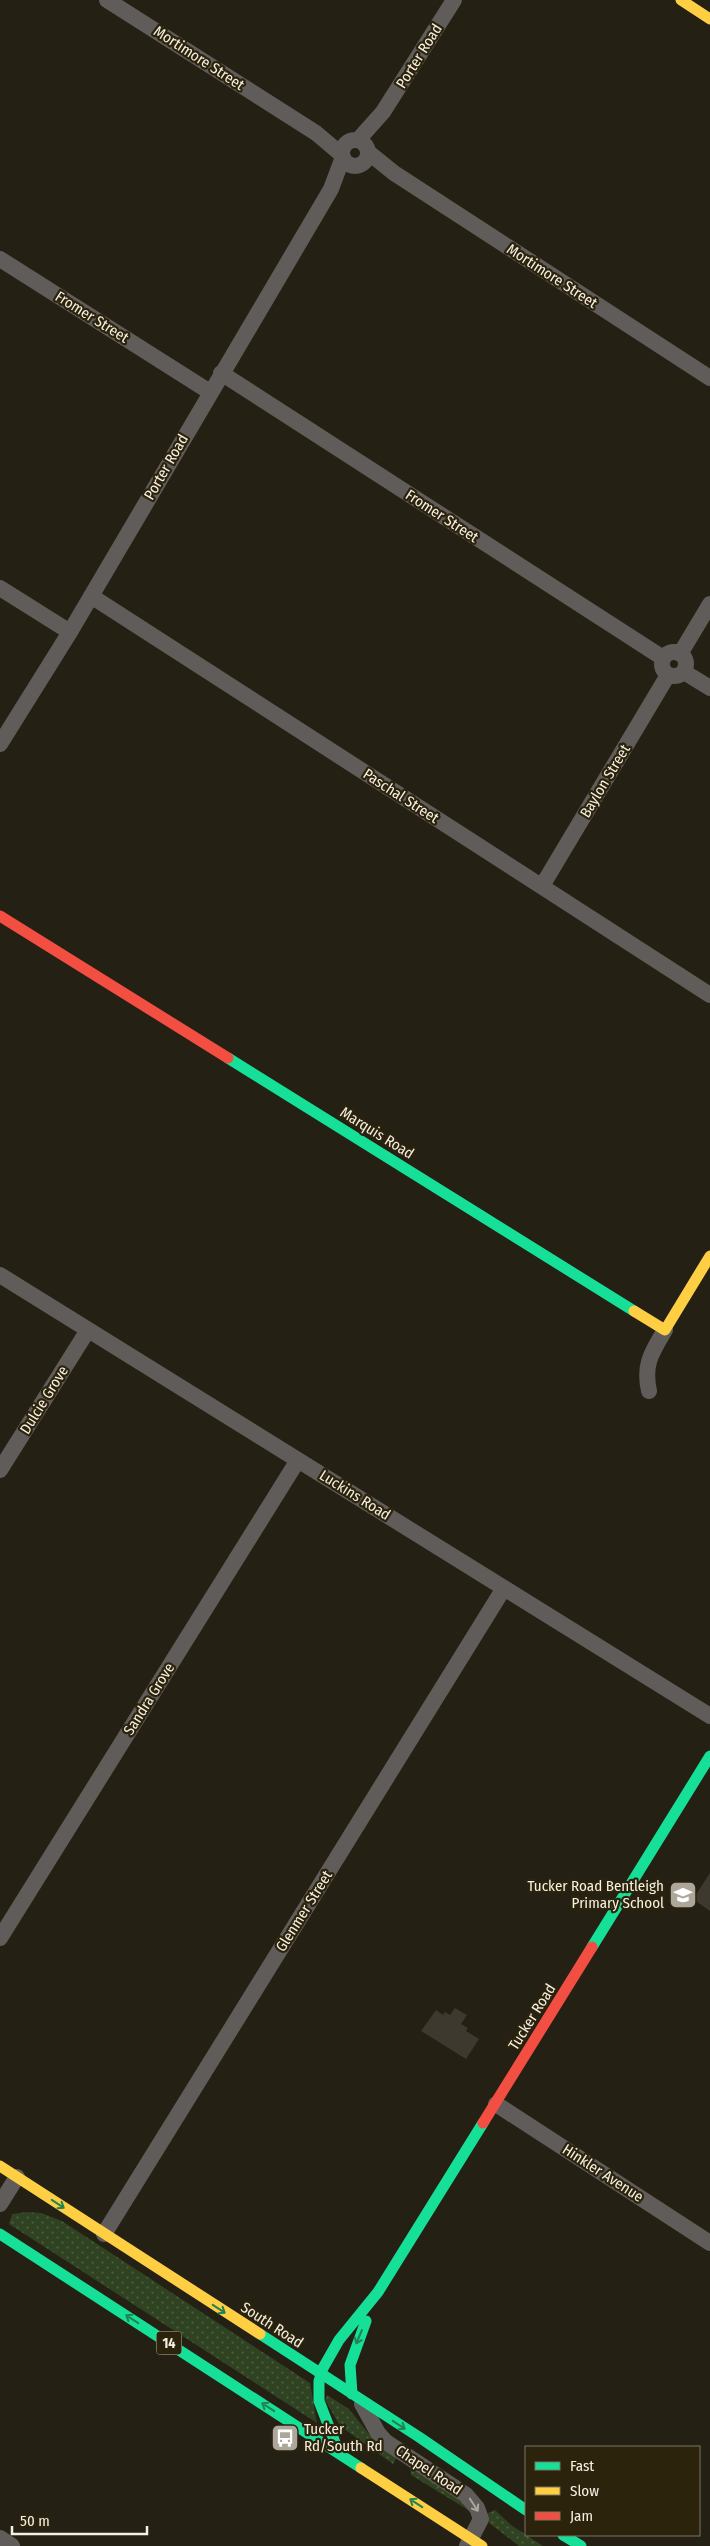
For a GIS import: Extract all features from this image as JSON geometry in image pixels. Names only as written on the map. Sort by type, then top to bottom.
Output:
[{"type":"main road","points":[[681,0],[710,19]]},
{"type":"main road","name":"Marquis Road","points":[[0,916],[665,1330]]},
{"type":"main road","points":[[665,1330],[710,1256]]},
{"type":"main road","name":"Tucker Road","points":[[339,2452],[318,2394],[321,2374],[336,2346],[378,2292],[710,1756]]},
{"type":"main road","name":"South Road","points":[[0,2166],[355,2396],[525,2509]]},
{"type":"main road","name":"14","points":[[0,2234],[339,2452],[473,2544]]},
{"type":"main road","name":"Tucker Road","points":[[355,2396],[348,2378],[348,2364],[378,2292]]},
{"type":"main road","points":[[565,2536],[580,2546]]},
{"type":"street","name":"Mortimore Street","points":[[107,0],[316,133],[394,173],[710,378]]},
{"type":"street","name":"Porter Road","points":[[0,744],[70,632],[221,373],[331,190],[454,0]]},
{"type":"street","name":"Fromer Street","points":[[0,258],[210,392]]},
{"type":"street","name":"Fromer Street","points":[[221,373],[663,658]]},
{"type":"street","points":[[0,588],[70,632]]},
{"type":"street","name":"Paschal Street","points":[[91,596],[710,995]]},
{"type":"street","points":[[680,654],[710,604]]},
{"type":"street","points":[[673,652],[680,654],[686,664],[684,672],[675,677],[668,675],[661,665],[663,658],[673,652]]},
{"type":"street","points":[[684,672],[710,688]]},
{"type":"street","name":"Baylon Street","points":[[542,886],[668,675]]},
{"type":"street","name":"Luckins Road","points":[[0,1275],[710,1716]]},
{"type":"street","name":"Dulcie Grove","points":[[0,1470],[88,1330]]},
{"type":"street","points":[[649,1392],[646,1379],[647,1365],[665,1330]]},
{"type":"street","name":"Sandra Grove","points":[[0,1938],[298,1460]]},
{"type":"street","name":"Glenmer Street","points":[[104,2234],[504,1588]]},
{"type":"street","name":"Hinkler Avenue","points":[[496,2104],[710,2243]]},
{"type":"street","points":[[0,2204],[17,2177]]},
{"type":"street","name":"Chapel Road","points":[[355,2396],[378,2433],[386,2442],[473,2501],[481,2519],[473,2544]]},
{"type":"street","points":[[0,2538],[12,2546]]},
{"type":"green space","points":[[41,2213],[62,2221],[310,2383],[317,2423],[9,2224],[12,2214]]},
{"type":"green space","points":[[327,2395],[349,2409],[369,2434],[398,2455],[393,2464],[340,2426],[325,2400]]},
{"type":"green space","points":[[410,2465],[468,2502],[473,2513],[411,2475]]},
{"type":"green space","points":[[495,2510],[525,2536],[543,2546],[519,2546],[489,2523],[488,2513]]},
{"type":"building","points":[[710,1873],[710,1911],[693,1899]]},
{"type":"building","points":[[455,2008],[467,2015],[461,2024],[468,2028],[466,2031],[479,2039],[466,2059],[421,2031],[436,2010],[443,2015],[445,2012],[450,2015]]},
{"type":"traffic: fast","points":[[228,1058],[634,1311]]},
{"type":"traffic: fast","points":[[592,1947],[710,1756]]},
{"type":"traffic: fast","points":[[339,2453],[319,2401],[319,2381],[323,2368],[339,2340],[378,2292],[483,2123]]},
{"type":"traffic: fast","points":[[0,2234],[361,2468]]},
{"type":"traffic: fast","points":[[352,2394],[350,2365],[366,2321]]},
{"type":"traffic: fast","points":[[260,2334],[419,2437],[525,2509]]},
{"type":"traffic: fast","points":[[565,2536],[581,2546]]},
{"type":"traffic: slow","points":[[681,0],[710,19]]},
{"type":"traffic: slow","points":[[634,1311],[665,1330],[710,1256]]},
{"type":"traffic: slow","points":[[0,2166],[260,2334]]},
{"type":"traffic: slow","points":[[361,2468],[482,2546]]},
{"type":"traffic: jam","points":[[0,916],[228,1058]]},
{"type":"traffic: jam","points":[[483,2123],[592,1947]]},
{"type":"place","name":"Tucker Road Bentleigh Primary School","points":[[683,1895]]},
{"type":"place","name":"Tucker Rd/South Rd","points":[[285,2438]]}]
